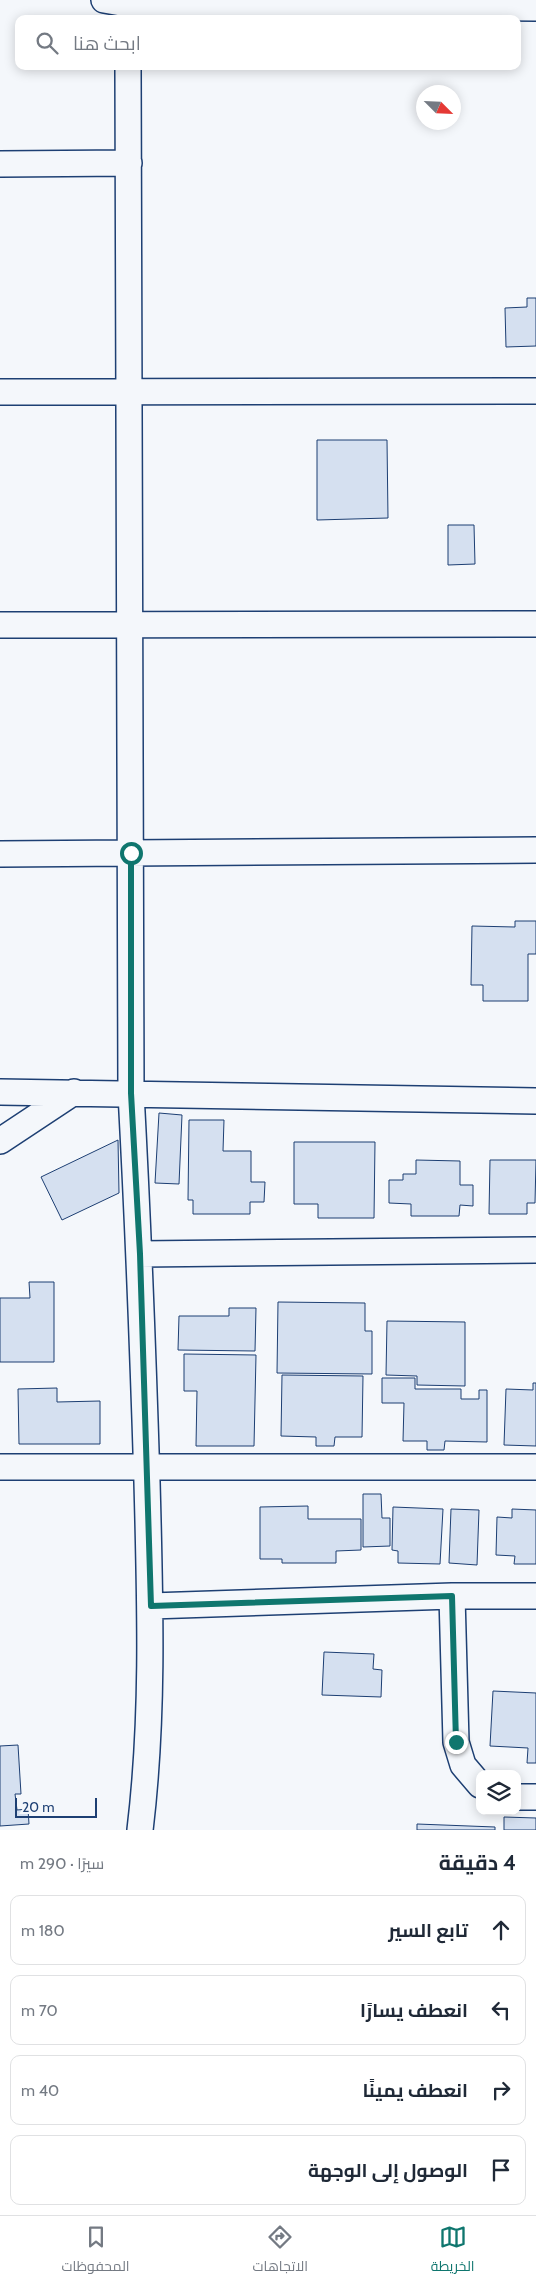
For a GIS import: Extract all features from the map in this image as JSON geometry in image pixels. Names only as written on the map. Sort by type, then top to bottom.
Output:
[{"type":"street","points":[[121,6],[536,8]]},
{"type":"street","points":[[128,70],[131,1093],[140,1254],[151,1606],[148,1736],[140,1830]]},
{"type":"street","points":[[0,164],[129,163]]},
{"type":"street","points":[[0,392],[536,391]]},
{"type":"street","points":[[0,625],[536,624]]},
{"type":"street","points":[[0,854],[536,850]]},
{"type":"street","points":[[0,1092],[536,1101]]},
{"type":"street","points":[[0,1141],[74,1092]]},
{"type":"street","points":[[140,1254],[536,1250]]},
{"type":"street","points":[[0,1467],[536,1467]]},
{"type":"street","points":[[151,1606],[452,1596],[536,1596]]},
{"type":"street","points":[[452,1596],[456,1742],[463,1765],[476,1780]]},
{"type":"street","points":[[521,1797],[536,1797]]},
{"type":"building","points":[[527,298],[536,298],[536,346],[506,347],[505,308],[527,307]]},
{"type":"building","points":[[317,440],[387,440],[388,518],[317,520]]},
{"type":"building","points":[[448,525],[474,525],[475,564],[448,565]]},
{"type":"building","points":[[515,921],[536,921],[536,954],[528,954],[528,1001],[483,1001],[483,985],[471,985],[472,926],[515,927]]},
{"type":"building","points":[[159,1113],[182,1115],[179,1184],[155,1183]]},
{"type":"building","points":[[189,1120],[224,1120],[223,1151],[251,1151],[251,1182],[265,1182],[264,1202],[250,1202],[250,1214],[193,1214],[193,1200],[188,1200]]},
{"type":"building","points":[[118,1140],[119,1193],[62,1220],[41,1177]]},
{"type":"building","points":[[294,1142],[375,1142],[374,1218],[318,1218],[318,1204],[294,1204]]},
{"type":"building","points":[[416,1160],[460,1161],[460,1185],[473,1185],[473,1206],[460,1205],[459,1216],[411,1216],[411,1204],[389,1203],[389,1180],[403,1180],[403,1174],[416,1174]]},
{"type":"building","points":[[490,1160],[536,1160],[535,1203],[527,1203],[527,1214],[489,1214]]},
{"type":"building","points":[[29,1282],[54,1282],[54,1362],[0,1362],[0,1298],[30,1298]]},
{"type":"building","points":[[278,1302],[365,1303],[365,1331],[372,1331],[372,1374],[277,1373]]},
{"type":"building","points":[[229,1308],[256,1308],[255,1351],[178,1350],[179,1316],[229,1316]]},
{"type":"building","points":[[387,1321],[465,1322],[465,1386],[417,1385],[417,1376],[386,1375]]},
{"type":"building","points":[[184,1354],[256,1355],[254,1446],[196,1446],[197,1391],[184,1391]]},
{"type":"building","points":[[282,1375],[363,1376],[362,1437],[335,1437],[334,1446],[316,1446],[316,1437],[281,1436]]},
{"type":"building","points":[[382,1378],[415,1378],[415,1389],[461,1389],[461,1399],[479,1399],[479,1390],[487,1390],[487,1442],[445,1441],[444,1450],[427,1450],[427,1441],[403,1441],[404,1403],[382,1403]]},
{"type":"building","points":[[533,1383],[536,1383],[536,1446],[504,1445],[506,1389],[533,1390]]},
{"type":"building","points":[[57,1388],[57,1402],[100,1401],[100,1444],[19,1444],[18,1389]]},
{"type":"building","points":[[363,1494],[381,1494],[382,1518],[390,1518],[390,1546],[363,1547]]},
{"type":"building","points":[[308,1506],[308,1519],[361,1519],[361,1550],[336,1551],[336,1563],[282,1563],[282,1559],[260,1559],[260,1507]]},
{"type":"building","points":[[393,1507],[443,1509],[440,1564],[398,1563],[398,1551],[392,1550]]},
{"type":"building","points":[[451,1509],[479,1510],[477,1565],[449,1563]]},
{"type":"building","points":[[512,1509],[536,1510],[536,1564],[514,1564],[515,1556],[496,1555],[497,1517],[512,1518]]},
{"type":"building","points":[[324,1652],[374,1654],[373,1669],[382,1670],[381,1697],[322,1695]]},
{"type":"building","points":[[493,1691],[536,1693],[536,1763],[527,1763],[528,1748],[490,1746]]},
{"type":"building","points":[[18,1745],[21,1794],[15,1794],[17,1810],[28,1809],[29,1824],[0,1826],[0,1746]]},
{"type":"building","points":[[504,1817],[536,1818],[536,1830],[504,1830]]},
{"type":"building","points":[[417,1824],[495,1827],[495,1830],[417,1830]]},
{"type":"route","points":[[131,853],[131,1093],[140,1254],[151,1606],[452,1596],[456,1742]]}]
